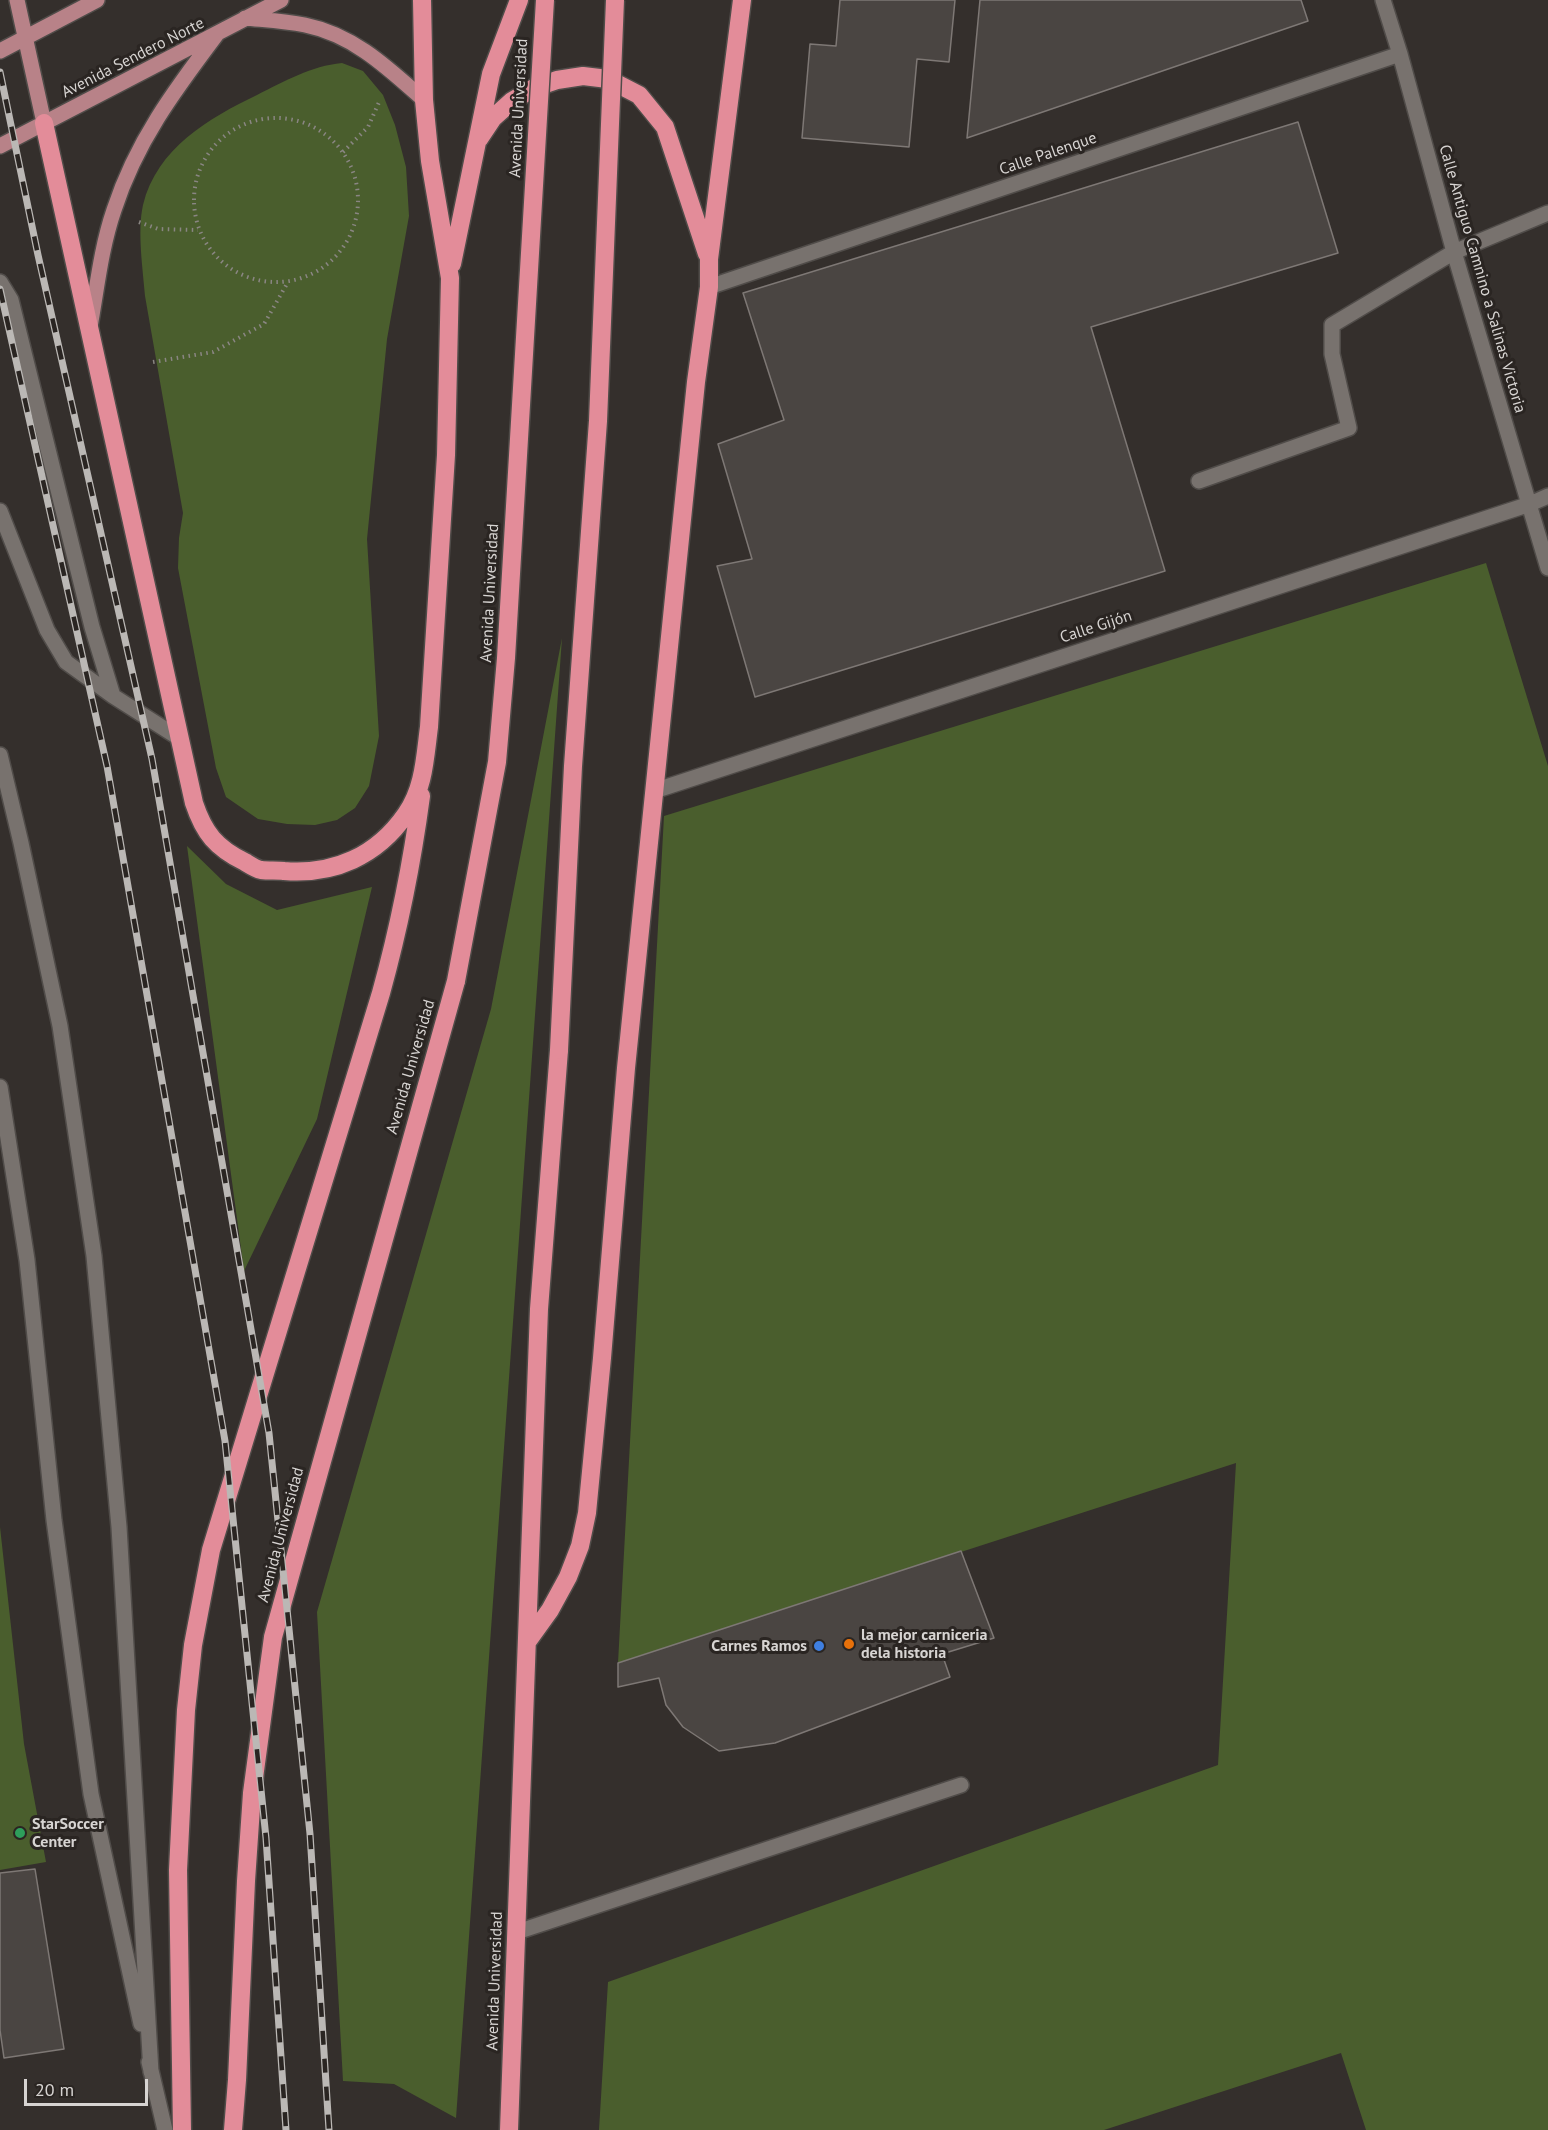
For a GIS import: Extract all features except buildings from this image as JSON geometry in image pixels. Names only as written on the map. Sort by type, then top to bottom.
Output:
[{"type":"highway","points":[[422,0],[424,100],[430,160],[450,278]]},
{"type":"highway","points":[[182,2130],[178,1870],[186,1710],[193,1645],[211,1550],[398,930],[413,851],[429,727],[446,455],[450,278],[491,74],[519,0]]},
{"type":"highway","name":"Avenida Universidad","points":[[233,2130],[252,1793],[273,1637],[456,981],[497,762],[506,658],[545,0]]},
{"type":"highway","name":"Avenida Universidad","points":[[509,2130],[539,1309],[560,1050],[573,766],[598,421],[615,0]]},
{"type":"highway","points":[[527,1642],[550,1610],[568,1577],[580,1546],[587,1513],[627,1056],[654,791],[696,382],[708,287],[709,259],[742,0]]},
{"type":"highway","points":[[479,139],[493,118],[512,101],[534,88],[557,80],[583,76],[608,79],[639,95],[665,127],[709,259]]},
{"type":"highway","points":[[44,123],[199,820],[209,836],[222,849],[260,870],[321,871],[347,863],[371,850],[391,833],[407,813],[424,772]]},
{"type":"main road","points":[[17,0],[44,123]]},
{"type":"main road","points":[[0,51],[97,0]]},
{"type":"main road","name":"Avenida Sendero Norte","points":[[0,146],[281,0]]},
{"type":"main road","points":[[245,18],[305,25],[332,33],[358,45],[380,60],[424,100]]},
{"type":"main road","points":[[90,330],[103,249],[113,211],[127,174],[144,138],[165,104],[217,34]]},
{"type":"street","name":"Calle Antiguo Camnino a Salinas Victoria","points":[[1385,1],[1454,252],[1548,568]]},
{"type":"street","name":"Calle Palenque","points":[[708,287],[1400,54]]},
{"type":"street","points":[[1199,481],[1348,428],[1332,354],[1332,325],[1454,252],[1548,213]]},
{"type":"street","points":[[0,282],[11,300],[92,627],[113,696]]},
{"type":"street","name":"Calle Gijón","points":[[654,791],[1530,504],[1548,496]]},
{"type":"street","points":[[0,511],[47,630],[66,662],[113,696],[179,738]]},
{"type":"street","points":[[0,755],[60,1026],[94,1256],[119,1527],[151,2072]]},
{"type":"street","points":[[0,1087],[27,1260],[54,1520],[91,1794],[165,2130]]},
{"type":"street","points":[[517,1932],[961,1785]]},
{"type":"path","points":[[343,152],[368,127],[383,92]]},
{"type":"path","points":[[275,118],[301,122],[325,134],[343,152],[356,177],[358,205],[352,232],[337,256],[314,273],[288,282],[265,282],[244,276],[224,265],[209,249],[198,230],[193,203],[197,178],[208,154],[226,135],[249,122],[275,118]]},
{"type":"path","points":[[130,219],[158,229],[198,230]]},
{"type":"path","points":[[153,362],[213,352],[264,324],[288,282]]},
{"type":"green space","points":[[342,63],[363,71],[383,95],[395,125],[406,167],[409,216],[387,339],[367,539],[379,736],[369,786],[355,808],[337,820],[315,825],[287,824],[258,819],[226,797],[216,768],[178,568],[183,513],[145,296],[140,227],[143,205],[150,185],[160,167],[187,137],[221,114],[288,80],[320,67]]},
{"type":"green space","points":[[1486,563],[1548,766],[1548,2130],[1366,2130],[1341,2053],[1104,2130],[599,2130],[608,1982],[1218,1765],[1236,1463],[618,1663],[664,816]]},
{"type":"green space","points":[[562,638],[456,2118],[394,2084],[343,2081],[317,1612],[491,1009]]},
{"type":"green space","points":[[187,846],[226,884],[277,910],[372,887],[317,1119],[244,1271]]},
{"type":"green space","name":"StarSoccer Center","points":[[0,1527],[24,1744],[46,1862],[0,1870]]},
{"type":"railway","points":[[0,72],[38,255],[152,759],[269,1433],[310,1834],[329,2130]]},
{"type":"railway","points":[[0,289],[107,766],[225,1441],[266,1838],[286,2130]]},
{"type":"place","name":"la mejor carniceria dela historia","points":[[849,1644]]},
{"type":"place","name":"Carnes Ramos","points":[[819,1646]]},
{"type":"place","name":"StarSoccer Center","points":[[20,1833]]}]
